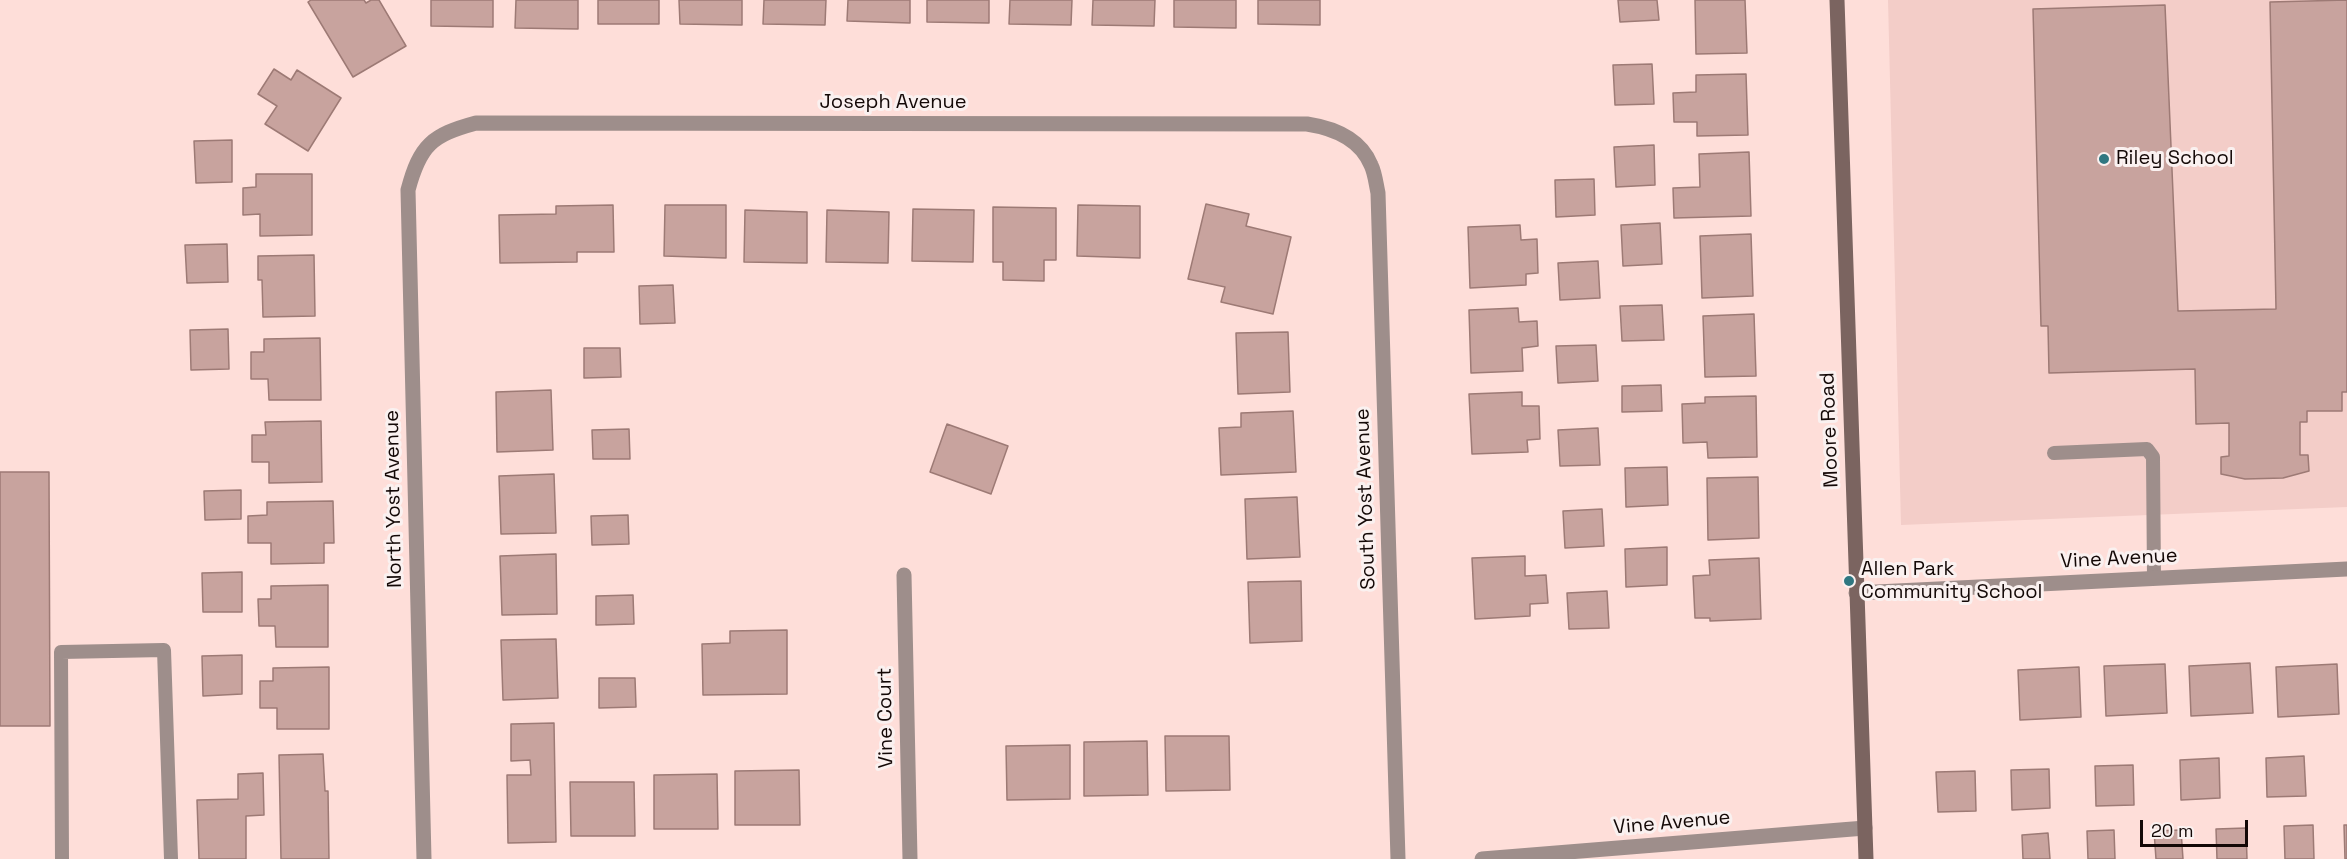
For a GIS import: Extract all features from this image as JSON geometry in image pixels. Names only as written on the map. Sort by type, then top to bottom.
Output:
[{"type":"street","name":"Moore Road","points":[[1837,0],[1866,859]]},
{"type":"street","name":"Joseph Avenue","points":[[430,144],[448,130],[476,123],[1307,124],[1329,128],[1356,144]]},
{"type":"street","name":"North Yost Avenue","points":[[424,859],[408,190],[415,165],[430,144]]},
{"type":"street","name":"South Yost Avenue","points":[[1356,144],[1371,164],[1378,193],[1398,859]]},
{"type":"street","name":"Vine Avenue","points":[[1856,593],[2347,568]]},
{"type":"street","name":"Vine Court","points":[[904,575],[910,859]]},
{"type":"street","name":"Vine Avenue","points":[[1482,859],[1865,828]]},
{"type":"lane","points":[[2054,453],[2147,449],[2153,457],[2154,578]]},
{"type":"lane","points":[[62,859],[61,652],[164,650],[171,859]]},
{"type":"shaded area","points":[[1888,0],[2347,0],[2347,507],[1901,525]]},
{"type":"building","points":[[311,0],[364,0],[366,3],[379,0],[406,46],[353,77],[308,2]]},
{"type":"building","points":[[431,0],[493,0],[493,27],[431,26]]},
{"type":"building","points":[[516,0],[578,0],[578,29],[515,28]]},
{"type":"building","points":[[598,0],[659,0],[659,24],[598,24]]},
{"type":"building","points":[[679,0],[742,0],[742,25],[680,24]]},
{"type":"building","points":[[764,0],[826,0],[825,25],[763,24]]},
{"type":"building","points":[[848,0],[910,0],[910,23],[847,21]]},
{"type":"building","points":[[927,0],[989,0],[989,23],[927,22]]},
{"type":"building","points":[[1010,0],[1072,0],[1071,25],[1009,24]]},
{"type":"building","points":[[1093,0],[1155,0],[1154,26],[1092,25]]},
{"type":"building","points":[[1174,0],[1236,0],[1236,28],[1174,27]]},
{"type":"building","points":[[1258,0],[1320,0],[1320,25],[1258,24]]},
{"type":"building","points":[[1618,0],[1657,0],[1659,20],[1620,22]]},
{"type":"building","points":[[1695,0],[1745,0],[1747,53],[1696,54]]},
{"type":"building","name":"Riley School","points":[[2347,0],[2347,392],[2342,392],[2342,411],[2307,411],[2307,422],[2300,422],[2300,455],[2308,455],[2309,471],[2283,478],[2245,479],[2221,474],[2221,457],[2229,456],[2229,423],[2196,424],[2195,369],[2049,373],[2048,326],[2041,326],[2033,9],[2165,5],[2178,311],[2276,309],[2270,2]]},
{"type":"building","points":[[1652,64],[1654,104],[1615,105],[1613,65]]},
{"type":"building","points":[[274,69],[291,80],[297,70],[341,98],[308,151],[265,124],[277,106],[258,94]]},
{"type":"building","points":[[1746,74],[1748,135],[1697,136],[1697,122],[1674,122],[1673,93],[1696,92],[1696,75]]},
{"type":"building","points":[[232,140],[232,182],[196,183],[194,141]]},
{"type":"building","points":[[1654,145],[1655,185],[1616,187],[1614,147]]},
{"type":"building","points":[[1749,152],[1751,216],[1674,218],[1673,188],[1700,187],[1699,154]]},
{"type":"building","points":[[256,174],[312,174],[312,235],[260,236],[260,214],[243,215],[243,188],[256,187]]},
{"type":"building","points":[[1594,179],[1595,215],[1556,217],[1555,180]]},
{"type":"building","points":[[1206,204],[1249,214],[1246,226],[1291,237],[1273,314],[1221,302],[1225,287],[1188,279]]},
{"type":"building","points":[[613,205],[614,252],[577,252],[577,262],[500,263],[499,215],[556,214],[556,206]]},
{"type":"building","points":[[665,205],[726,205],[726,258],[664,256]]},
{"type":"building","points":[[1078,205],[1140,206],[1140,258],[1077,256]]},
{"type":"building","points":[[993,207],[1056,208],[1056,260],[1044,260],[1044,281],[1003,280],[1003,262],[993,262]]},
{"type":"building","points":[[913,209],[974,210],[973,262],[912,261]]},
{"type":"building","points":[[745,210],[807,212],[807,263],[744,262]]},
{"type":"building","points":[[827,210],[889,212],[888,263],[826,262]]},
{"type":"building","points":[[1660,223],[1662,264],[1623,266],[1621,225]]},
{"type":"building","points":[[1520,225],[1521,240],[1537,239],[1538,273],[1526,274],[1526,285],[1470,288],[1468,227]]},
{"type":"building","points":[[1751,234],[1753,296],[1702,298],[1700,236]]},
{"type":"building","points":[[227,244],[228,282],[187,283],[185,245]]},
{"type":"building","points":[[314,255],[315,316],[263,317],[262,280],[258,280],[258,256]]},
{"type":"building","points":[[1598,261],[1600,298],[1560,300],[1558,263]]},
{"type":"building","points":[[673,285],[675,323],[640,324],[639,286]]},
{"type":"building","points":[[1662,305],[1664,340],[1622,341],[1620,306]]},
{"type":"building","points":[[1518,308],[1519,322],[1537,321],[1538,346],[1522,348],[1523,371],[1471,373],[1469,310]]},
{"type":"building","points":[[1754,314],[1756,376],[1705,377],[1703,316]]},
{"type":"building","points":[[228,329],[229,369],[191,370],[190,330]]},
{"type":"building","points":[[1288,332],[1290,392],[1238,394],[1236,333]]},
{"type":"building","points":[[320,338],[321,400],[269,400],[268,379],[251,379],[251,352],[264,352],[264,339]]},
{"type":"building","points":[[1596,345],[1598,381],[1558,383],[1556,346]]},
{"type":"building","points":[[584,348],[620,348],[621,377],[584,378]]},
{"type":"building","points":[[1661,385],[1662,411],[1622,412],[1622,386]]},
{"type":"building","points":[[551,390],[553,450],[497,452],[496,392]]},
{"type":"building","points":[[1522,392],[1522,406],[1539,406],[1540,439],[1527,440],[1528,452],[1472,454],[1469,394]]},
{"type":"building","points":[[1756,396],[1757,457],[1708,458],[1707,442],[1683,443],[1682,404],[1705,403],[1705,397]]},
{"type":"building","points":[[1293,411],[1296,472],[1221,475],[1219,428],[1241,427],[1241,413]]},
{"type":"building","points":[[321,421],[322,482],[269,483],[269,462],[252,462],[252,435],[266,435],[265,422]]},
{"type":"building","points":[[947,424],[1008,446],[991,494],[930,472]]},
{"type":"building","points":[[1598,428],[1600,465],[1560,466],[1558,430]]},
{"type":"building","points":[[629,429],[630,459],[593,459],[592,430]]},
{"type":"building","points":[[1667,467],[1668,505],[1626,507],[1625,468]]},
{"type":"building","points":[[0,472],[49,472],[50,726],[0,726]]},
{"type":"building","points":[[554,474],[556,533],[501,534],[499,476]]},
{"type":"building","points":[[1758,477],[1759,538],[1708,540],[1707,478]]},
{"type":"building","points":[[241,490],[241,519],[205,520],[204,491]]},
{"type":"building","points":[[1297,497],[1300,557],[1247,559],[1245,499]]},
{"type":"building","points":[[333,501],[334,543],[324,543],[324,563],[271,564],[271,543],[248,543],[248,516],[267,515],[267,502]]},
{"type":"building","points":[[1602,509],[1604,546],[1565,548],[1563,511]]},
{"type":"building","points":[[628,515],[629,544],[592,545],[591,516]]},
{"type":"building","points":[[1667,547],[1667,585],[1626,587],[1625,549]]},
{"type":"building","points":[[556,554],[557,614],[502,615],[500,556]]},
{"type":"building","points":[[1525,556],[1525,576],[1546,575],[1548,603],[1530,604],[1530,616],[1475,619],[1472,558]]},
{"type":"building","points":[[1759,558],[1761,619],[1710,621],[1710,618],[1695,618],[1693,576],[1710,575],[1709,560]]},
{"type":"building","points":[[242,572],[242,612],[203,612],[202,573]]},
{"type":"building","points":[[1301,581],[1302,641],[1250,643],[1248,582]]},
{"type":"building","points":[[328,585],[328,647],[276,647],[275,626],[259,626],[258,599],[271,599],[271,586]]},
{"type":"building","points":[[1607,591],[1609,628],[1569,629],[1567,593]]},
{"type":"building","points":[[633,595],[634,624],[596,625],[596,596]]},
{"type":"building","points":[[787,630],[787,694],[703,695],[702,644],[730,643],[730,631]]},
{"type":"building","points":[[556,639],[558,698],[503,700],[501,640]]},
{"type":"building","points":[[242,655],[242,694],[203,696],[202,656]]},
{"type":"building","points":[[2250,663],[2253,713],[2191,716],[2189,666]]},
{"type":"building","points":[[2165,664],[2167,713],[2106,716],[2104,666]]},
{"type":"building","points":[[2337,664],[2339,714],[2278,717],[2276,667]]},
{"type":"building","points":[[329,667],[329,729],[277,729],[277,708],[260,708],[260,681],[273,681],[273,668]]},
{"type":"building","points":[[2079,667],[2081,717],[2020,720],[2018,670]]},
{"type":"building","points":[[599,678],[635,678],[636,707],[599,708]]},
{"type":"building","points":[[554,723],[556,842],[508,843],[507,775],[531,775],[530,760],[511,761],[511,724]]},
{"type":"building","points":[[1165,736],[1229,736],[1230,790],[1166,791]]},
{"type":"building","points":[[1147,741],[1148,795],[1084,796],[1084,742]]},
{"type":"building","points":[[1070,745],[1070,799],[1007,800],[1006,746]]},
{"type":"building","points":[[323,754],[325,791],[328,791],[329,859],[281,859],[279,755]]},
{"type":"building","points":[[2304,756],[2306,796],[2267,797],[2266,758]]},
{"type":"building","points":[[2219,758],[2220,798],[2181,800],[2180,760]]},
{"type":"building","points":[[2133,765],[2134,805],[2096,806],[2095,766]]},
{"type":"building","points":[[2049,769],[2050,808],[2012,810],[2011,770]]},
{"type":"building","points":[[799,770],[800,825],[735,825],[735,771]]},
{"type":"building","points":[[1975,771],[1976,811],[1938,812],[1936,772]]},
{"type":"building","points":[[263,773],[264,815],[246,816],[246,859],[199,859],[197,800],[238,799],[238,774]]},
{"type":"building","points":[[717,774],[718,829],[654,829],[654,775]]},
{"type":"building","points":[[570,782],[634,782],[635,836],[571,836]]},
{"type":"building","points":[[2313,825],[2314,859],[2285,859],[2284,826]]},
{"type":"building","points":[[2344,825],[2347,825],[2347,859],[2345,859]]},
{"type":"building","points":[[2246,828],[2247,859],[2217,859],[2216,829]]},
{"type":"building","points":[[2114,830],[2115,859],[2088,859],[2087,831]]},
{"type":"building","points":[[2181,830],[2183,859],[2156,859],[2154,831]]},
{"type":"building","points":[[2048,833],[2050,859],[2023,859],[2022,835]]},
{"type":"place","name":"Riley School","points":[[2104,159]]},
{"type":"place","name":"Allen Park Community School","points":[[1849,581]]}]
